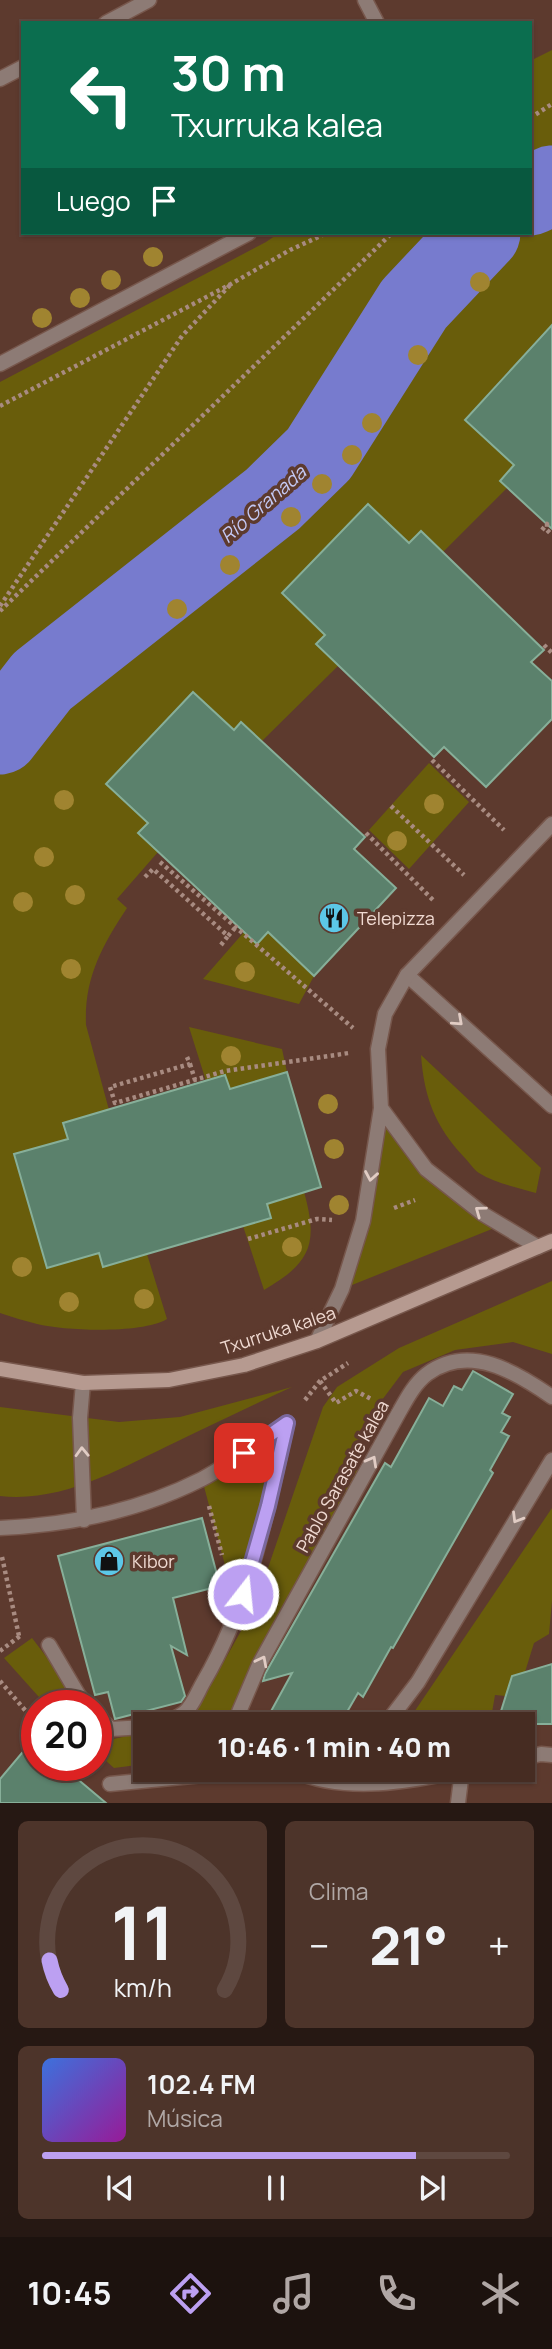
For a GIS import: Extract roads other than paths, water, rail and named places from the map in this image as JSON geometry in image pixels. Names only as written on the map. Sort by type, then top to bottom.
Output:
[{"type":"street","points":[[110,21],[149,0]]},
{"type":"street","points":[[365,0],[376,21]]},
{"type":"street","points":[[0,79],[21,68]]},
{"type":"street","points":[[0,364],[245,235]]},
{"type":"street","points":[[317,1341],[342,1289],[363,1221],[381,1108],[378,1049],[385,1014],[407,975],[552,824]]},
{"type":"street","points":[[407,975],[552,1106]]},
{"type":"street","points":[[381,1108],[426,1170],[483,1214],[538,1247]]},
{"type":"street","name":"Txurruka kalea","points":[[0,1369],[83,1382],[169,1380],[244,1364],[317,1341],[552,1241]]},
{"type":"street","name":"Pablo Sarasate kalea","points":[[239,1712],[259,1665],[412,1390],[427,1375],[446,1364],[466,1359],[486,1362],[516,1375],[552,1397]]},
{"type":"street","points":[[83,1382],[80,1418],[84,1520]]},
{"type":"street","points":[[0,1528],[84,1520],[160,1498],[202,1479],[287,1423],[268,1506],[238,1614],[209,1673],[184,1712]]},
{"type":"street","points":[[395,1712],[418,1682],[552,1460]]},
{"type":"street","points":[[48,1645],[75,1690]]},
{"type":"street","points":[[112,1729],[133,1728]]},
{"type":"street","points":[[110,1784],[133,1782]]},
{"type":"street","points":[[350,1782],[388,1782]]},
{"type":"street","points":[[458,1803],[462,1782]]},
{"type":"waterway","name":"Río Granada","points":[[532,195],[552,185]]},
{"type":"waterway","name":"Río Granada","points":[[0,735],[42,681],[273,499],[319,454],[414,304],[479,235]]},
{"type":"place","name":"Telepizza","points":[[334,918]]},
{"type":"place","name":"Kibor","points":[[109,1561]]}]
